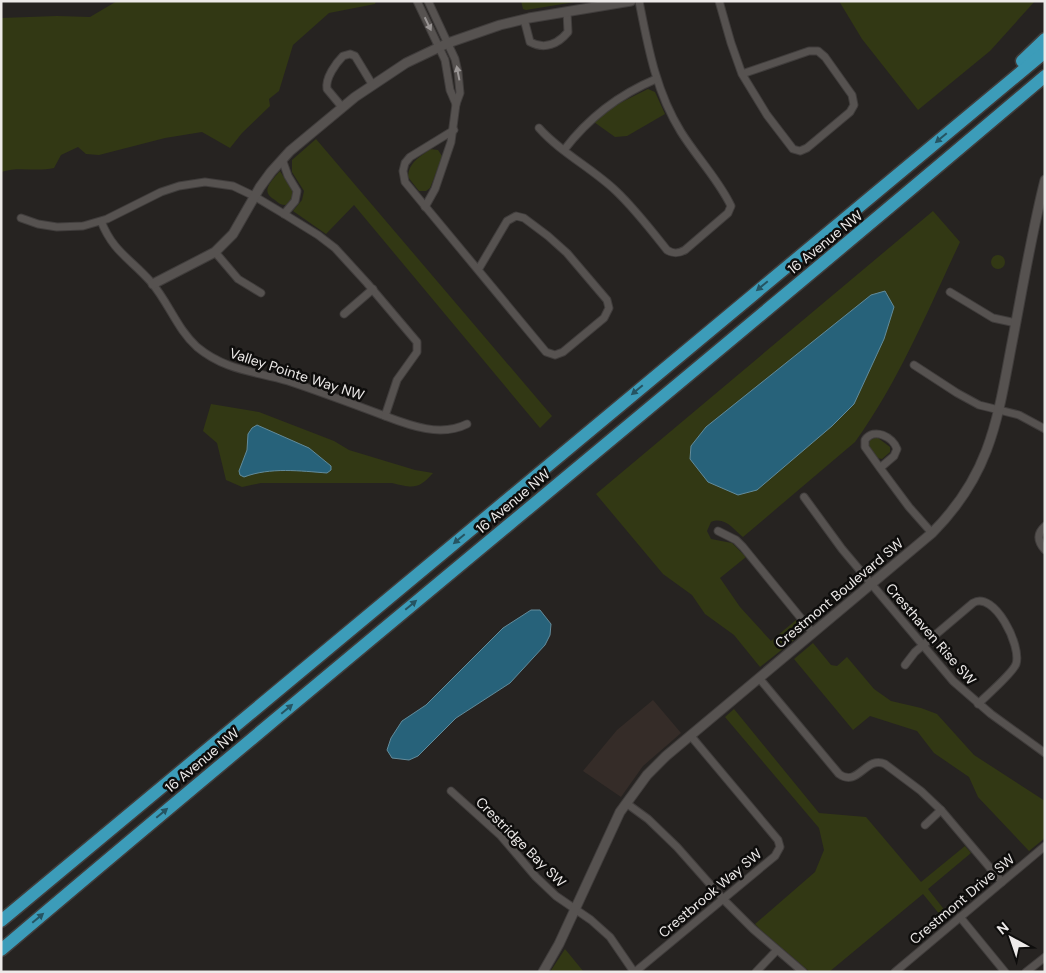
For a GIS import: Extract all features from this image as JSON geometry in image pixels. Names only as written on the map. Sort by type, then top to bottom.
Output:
[{"type":"highway","points":[[979,106],[1045,39]]},
{"type":"highway","name":"16 Avenue NW","points":[[1,921],[1045,52]]},
{"type":"highway","name":"16 Avenue NW","points":[[1,950],[370,638],[869,225],[1045,76]]},
{"type":"street","points":[[418,1],[443,45]]},
{"type":"street","points":[[426,207],[444,166],[454,130],[456,104],[450,90],[443,45],[428,1]]},
{"type":"street","points":[[153,284],[215,252],[233,234],[254,196],[270,172],[282,159],[342,107],[372,84],[406,63],[443,45],[484,30],[524,19],[632,1]]},
{"type":"street","points":[[539,128],[553,142],[616,191],[667,250],[675,253],[685,250],[728,213],[730,206],[728,198],[681,132],[656,79],[639,1]]},
{"type":"street","points":[[719,1],[734,54],[742,74],[789,146],[796,150],[807,148],[850,112],[854,105],[852,95],[825,57],[818,51],[809,51],[742,74]]},
{"type":"street","points":[[524,19],[530,42],[544,46],[551,45],[559,41],[568,32],[567,12]]},
{"type":"street","points":[[342,107],[327,89],[326,85],[328,78],[343,56],[350,54],[355,56],[372,84]]},
{"type":"street","points":[[564,150],[581,128],[601,110],[623,95],[656,79]]},
{"type":"street","points":[[454,130],[410,157],[404,167],[403,175],[405,182],[546,352],[551,354],[562,352],[604,318],[608,312],[607,300],[577,264],[548,236],[524,218],[516,216],[507,221],[478,270]]},
{"type":"street","points":[[282,159],[288,176],[297,191],[295,202],[284,214]]},
{"type":"street","name":"Crestmont Boulevard SW","points":[[543,972],[559,944],[615,821],[652,769],[690,735],[932,533],[952,511],[979,470],[995,429],[1045,180]]},
{"type":"street","points":[[21,218],[46,226],[83,226],[101,221],[161,192],[186,184],[214,182],[234,186],[254,196],[335,248],[415,339],[418,345],[416,354],[397,380],[385,416]]},
{"type":"street","name":"Valley Pointe Way NW","points":[[101,221],[105,232],[116,248],[153,284],[184,333],[215,360],[244,372],[288,381],[421,428],[454,430],[468,424]]},
{"type":"street","points":[[215,252],[238,279],[261,293]]},
{"type":"street","points":[[344,314],[373,289]]},
{"type":"street","points":[[950,292],[993,318],[1016,323]]},
{"type":"street","points":[[914,365],[971,400],[1028,418],[1045,429]]},
{"type":"street","points":[[880,468],[894,456],[897,449],[895,444],[880,434],[872,434],[867,438],[865,445],[880,468],[899,494],[932,533]]},
{"type":"street","name":"Cresthaven Rise SW","points":[[804,497],[842,549],[953,681],[978,704],[1043,750]]},
{"type":"street","points":[[1045,526],[1040,531],[1038,537],[1039,543],[1045,550]]},
{"type":"street","points":[[718,530],[736,540],[813,633]]},
{"type":"street","points":[[905,665],[915,652],[976,601],[985,601],[990,604],[1009,630],[1017,660],[1013,669],[978,704]]},
{"type":"street","points":[[759,678],[842,776],[845,778],[853,777],[873,762],[881,762],[914,785],[941,810],[1002,882]]},
{"type":"street","name":"Crestbrook Way SW","points":[[634,972],[724,900],[775,856],[780,847],[778,840],[690,735]]},
{"type":"street","name":"Crestridge Bay SW","points":[[451,791],[500,836],[546,887],[591,920],[610,937],[634,972]]},
{"type":"street","points":[[626,803],[678,847],[724,900],[753,929],[803,972]]},
{"type":"street","points":[[925,826],[941,810]]},
{"type":"street","name":"Crestmont Drive SW","points":[[895,972],[1045,846]]},
{"type":"street","points":[[960,917],[1005,972]]},
{"type":"street","points":[[756,972],[777,950]]},
{"type":"street","points":[[1026,972],[1045,957]]},
{"type":"shaded area","points":[[653,700],[681,733],[643,766],[621,797],[583,771],[617,730]]},
{"type":"green space","points":[[117,1],[376,1],[375,4],[329,13],[293,45],[279,91],[269,99],[270,106],[242,133],[230,148],[202,132],[165,138],[99,155],[86,154],[78,147],[61,155],[54,168],[14,169],[1,172],[1,18],[90,17]]},
{"type":"green space","points":[[521,1],[581,1],[526,10],[523,9]]},
{"type":"green space","points":[[839,1],[1035,1],[990,51],[918,110],[862,39]]},
{"type":"green space","points":[[648,89],[655,92],[665,114],[627,136],[615,137],[594,122],[614,106]]},
{"type":"green space","points":[[316,139],[552,416],[540,428],[354,205],[326,234],[293,211],[302,200],[304,191],[292,172],[292,160]]},
{"type":"green space","points":[[430,149],[438,150],[442,156],[441,160],[430,188],[426,191],[419,191],[408,177],[410,168],[415,161]]},
{"type":"green space","points":[[280,171],[293,192],[292,198],[286,205],[278,203],[270,197],[267,190]]},
{"type":"green space","points":[[933,211],[960,242],[899,370],[871,419],[855,442],[743,537],[728,524],[720,521],[711,522],[707,531],[711,539],[732,543],[746,557],[720,578],[740,607],[771,641],[796,620],[801,628],[799,636],[760,667],[734,635],[705,614],[692,595],[663,574],[596,494]]},
{"type":"green space","points":[[998,255],[1003,257],[1005,262],[1003,267],[998,269],[993,267],[991,262],[993,257]]},
{"type":"green space","points":[[211,404],[259,412],[334,441],[349,450],[415,470],[433,473],[419,485],[410,487],[392,483],[261,483],[242,487],[226,480],[217,443],[203,431]]},
{"type":"green space","points":[[878,438],[890,447],[890,452],[882,459],[877,458],[869,446],[870,440]]},
{"type":"green space","points":[[813,643],[831,665],[837,666],[847,657],[874,689],[891,701],[937,714],[974,755],[1045,801],[1045,838],[1029,851],[978,797],[969,777],[934,753],[917,731],[870,716],[853,730],[794,659]]},
{"type":"green space","points":[[734,709],[819,813],[866,817],[921,882],[965,846],[971,853],[928,889],[950,917],[945,921],[923,894],[829,972],[810,972],[762,931],[755,924],[815,872],[824,850],[819,828],[725,717]]},
{"type":"green space","points":[[565,949],[583,971],[584,972],[550,972]]},
{"type":"water","points":[[885,291],[894,307],[884,339],[854,404],[832,426],[757,490],[738,495],[708,482],[690,459],[691,446],[706,427],[871,295]]},
{"type":"water","points":[[257,425],[309,448],[331,466],[331,470],[327,473],[275,471],[244,477],[240,475],[239,471],[247,450],[248,434]]},
{"type":"water","points":[[531,610],[540,610],[551,624],[550,635],[545,645],[510,683],[456,718],[418,756],[409,760],[392,758],[387,750],[391,738],[402,721],[426,705],[503,628]]}]
